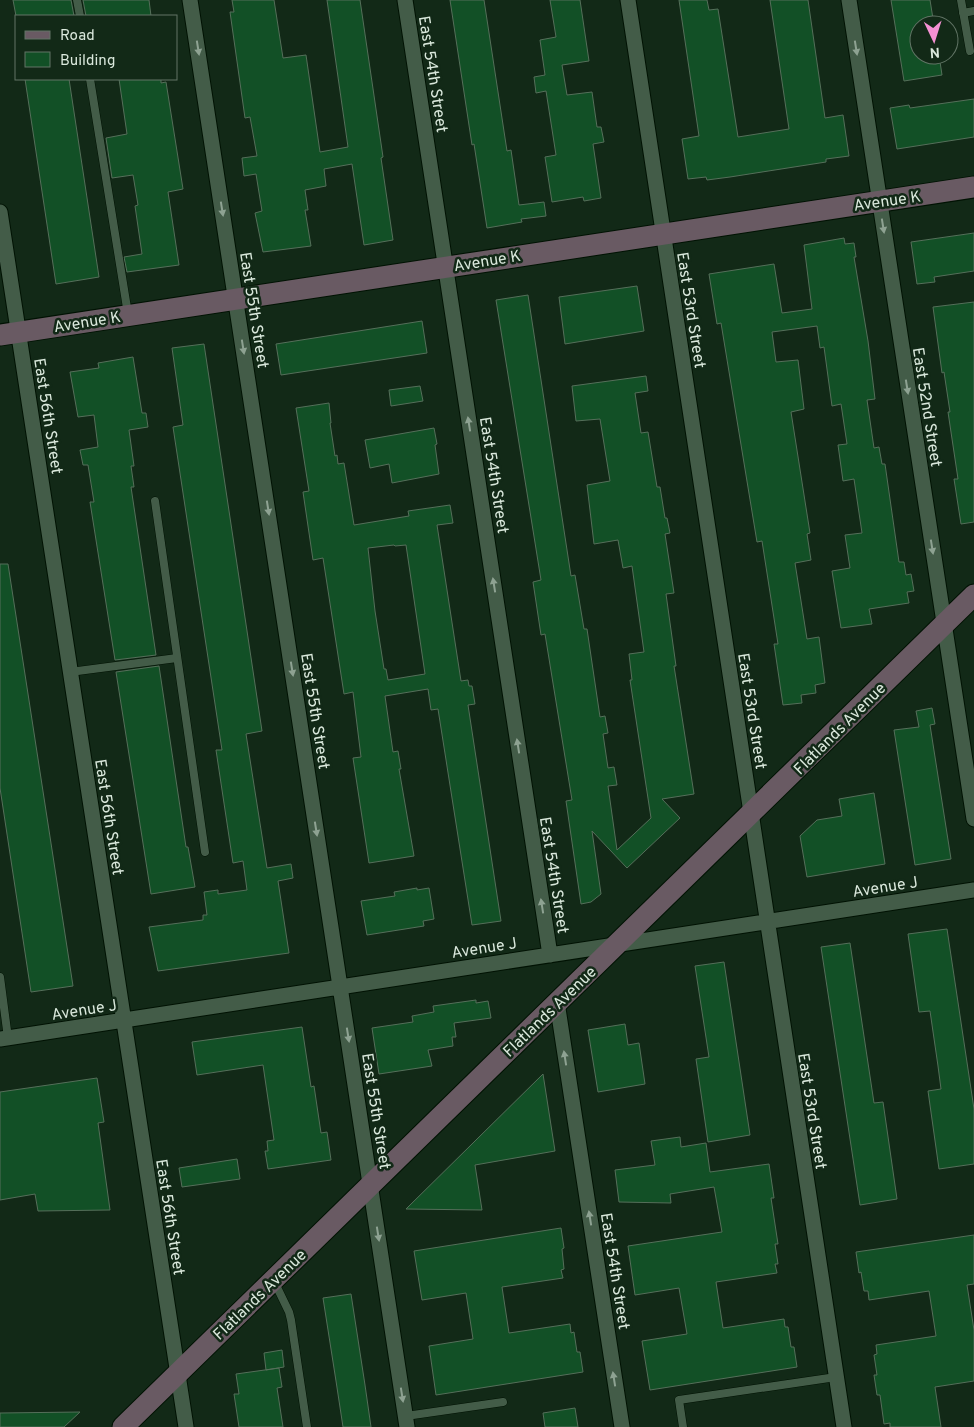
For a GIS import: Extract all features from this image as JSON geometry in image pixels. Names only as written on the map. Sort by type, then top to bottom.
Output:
[{"type":"main road","name":"Avenue K","points":[[9,333],[974,186]]},
{"type":"main road","name":"Flatlands Avenue","points":[[123,1427],[974,595]]},
{"type":"street","name":"East 55th Street","points":[[190,0],[406,1421]]},
{"type":"street","name":"East 54th Street","points":[[405,0],[550,954]]},
{"type":"street","name":"East 53rd Street","points":[[628,0],[844,1427]]},
{"type":"street","name":"East 52nd Street","points":[[849,0],[974,819]]},
{"type":"street","name":"East 56th Street","points":[[0,212],[9,333],[70,672],[186,1427]]},
{"type":"street","name":"Avenue J","points":[[4,1038],[974,890]]},
{"type":"street","name":"East 54th Street","points":[[557,1002],[622,1427]]},
{"type":"lane","points":[[77,0],[80,15]]},
{"type":"lane","points":[[962,0],[970,51]]},
{"type":"lane","points":[[963,13],[974,11]]},
{"type":"lane","points":[[90,80],[128,315]]},
{"type":"lane","points":[[155,502],[205,852]]},
{"type":"lane","points":[[70,672],[177,658]]},
{"type":"lane","points":[[0,977],[4,1038]]},
{"type":"lane","points":[[274,1280],[291,1320],[307,1427]]},
{"type":"lane","points":[[683,1427],[679,1400],[836,1377]]},
{"type":"lane","points":[[406,1421],[503,1402]]},
{"type":"building","points":[[13,0],[71,0],[74,15],[16,15]]},
{"type":"building","points":[[83,0],[149,0],[151,15],[86,15]]},
{"type":"building","points":[[232,0],[274,0],[283,58],[306,55],[320,152],[348,147],[327,0],[360,0],[393,240],[364,245],[352,164],[324,169],[326,186],[305,190],[308,210],[305,210],[311,246],[263,252],[255,213],[262,211],[256,174],[244,176],[242,158],[257,156],[250,117],[245,118],[230,12],[234,12]]},
{"type":"building","points":[[450,0],[484,0],[507,151],[511,150],[519,205],[544,202],[546,216],[521,219],[522,222],[487,228],[474,144],[472,145]]},
{"type":"building","points":[[550,0],[580,0],[589,61],[562,65],[567,95],[592,92],[597,127],[601,127],[604,142],[593,144],[601,198],[584,201],[583,197],[552,202],[545,157],[556,155],[546,91],[536,93],[534,77],[545,75],[540,40],[556,37]]},
{"type":"building","points":[[679,0],[707,0],[709,10],[718,9],[738,137],[789,129],[770,0],[808,0],[825,118],[843,115],[849,156],[826,159],[826,162],[730,177],[707,180],[706,177],[688,179],[682,139],[699,136]]},
{"type":"building","points":[[891,0],[930,0],[932,15],[909,15],[909,65],[940,65],[942,75],[904,81]]},
{"type":"building","points":[[25,80],[69,80],[99,277],[56,284]]},
{"type":"building","points":[[119,80],[161,80],[161,83],[166,82],[183,189],[168,192],[179,265],[127,272],[124,257],[142,254],[135,206],[138,205],[133,175],[112,178],[106,138],[127,134]]},
{"type":"building","points":[[974,99],[974,137],[897,149],[890,108],[909,105],[910,108]]},
{"type":"building","points":[[974,233],[974,271],[934,277],[935,282],[917,284],[911,242]]},
{"type":"building","points":[[844,238],[845,244],[854,243],[856,257],[854,257],[868,341],[875,399],[867,400],[874,448],[879,447],[882,464],[885,464],[899,562],[904,562],[906,575],[911,574],[914,591],[907,592],[909,603],[869,609],[872,624],[841,628],[832,571],[850,568],[845,535],[862,533],[854,479],[843,481],[838,445],[847,444],[841,404],[832,406],[824,347],[820,348],[817,326],[772,332],[776,362],[798,360],[804,409],[791,412],[810,533],[807,534],[811,560],[795,563],[807,639],[819,637],[825,683],[815,685],[816,693],[801,695],[802,703],[783,705],[774,644],[778,644],[762,541],[757,542],[721,323],[717,324],[709,274],[774,264],[782,313],[812,309],[804,245]]},
{"type":"building","points":[[637,286],[644,331],[565,344],[559,297]]},
{"type":"building","points":[[528,295],[571,576],[575,575],[584,629],[587,629],[600,717],[605,716],[608,733],[603,734],[608,768],[614,767],[617,785],[608,786],[617,850],[651,818],[630,680],[632,680],[629,654],[644,652],[632,566],[623,568],[618,540],[594,544],[587,485],[610,481],[600,419],[576,421],[572,386],[646,376],[648,391],[635,393],[641,433],[648,432],[657,487],[660,487],[665,518],[667,518],[670,533],[665,534],[674,593],[666,594],[676,666],[674,666],[694,794],[662,799],[680,818],[627,868],[592,831],[601,894],[591,902],[581,904],[566,801],[572,800],[545,634],[541,635],[533,582],[541,580],[496,300]]},
{"type":"building","points":[[974,302],[974,522],[961,524],[954,479],[958,479],[948,412],[950,412],[944,372],[942,373],[933,307]]},
{"type":"building","points":[[422,321],[427,353],[281,375],[276,344]]},
{"type":"building","points":[[204,344],[262,731],[246,734],[267,868],[291,864],[293,878],[278,881],[289,953],[158,971],[149,927],[203,920],[203,915],[207,915],[204,892],[218,890],[218,894],[247,890],[243,861],[233,863],[216,750],[222,750],[173,427],[183,425],[172,348]]},
{"type":"building","points":[[133,357],[142,413],[146,413],[148,427],[129,430],[134,466],[131,466],[134,487],[131,487],[156,655],[115,660],[90,502],[94,502],[88,465],[83,465],[80,450],[98,447],[94,415],[78,417],[70,372],[99,368],[98,363]]},
{"type":"building","points":[[420,386],[423,401],[391,406],[389,390]]},
{"type":"building","points":[[329,403],[335,456],[337,455],[338,464],[344,463],[354,525],[409,516],[408,511],[450,505],[453,523],[437,525],[461,681],[468,680],[469,686],[472,686],[475,704],[468,705],[501,921],[472,925],[438,709],[431,710],[428,689],[385,696],[393,752],[398,751],[401,769],[399,769],[414,856],[369,863],[353,758],[361,757],[353,692],[344,694],[323,558],[313,560],[303,492],[309,491],[296,408]],"holes":[[[406,545],[425,674],[388,680],[386,669],[384,669],[375,611],[368,548]]]},
{"type":"building","points":[[434,428],[439,474],[392,483],[389,464],[370,468],[365,440]]},
{"type":"building","points":[[0,564],[8,564],[73,986],[31,992],[0,788]]},
{"type":"building","points":[[159,666],[186,847],[188,847],[195,887],[151,894],[116,672]]},
{"type":"building","points":[[932,708],[935,724],[930,725],[951,859],[915,865],[894,730],[919,727],[916,711]]},
{"type":"building","points":[[874,793],[885,864],[807,877],[800,836],[817,820],[842,816],[839,799]]},
{"type":"building","points":[[417,888],[417,890],[429,888],[434,919],[423,921],[424,926],[367,935],[361,901],[395,896],[394,892]]},
{"type":"building","points":[[947,929],[974,1109],[974,1164],[939,1169],[928,1091],[941,1089],[938,1066],[930,1011],[919,1012],[908,934]]},
{"type":"building","points":[[850,943],[874,1103],[883,1102],[897,1199],[860,1205],[821,947]]},
{"type":"building","points":[[724,962],[750,1135],[708,1142],[696,1059],[709,1057],[695,966]]},
{"type":"building","points":[[476,1000],[476,1003],[488,1001],[491,1018],[454,1023],[456,1037],[452,1037],[453,1046],[428,1050],[432,1066],[379,1074],[372,1028],[413,1022],[412,1016],[434,1012],[433,1006]]},
{"type":"building","points":[[625,1024],[628,1045],[639,1043],[645,1084],[598,1092],[588,1030]]},
{"type":"building","points":[[302,1027],[311,1087],[314,1086],[321,1133],[327,1132],[331,1160],[268,1169],[265,1151],[268,1151],[267,1141],[274,1140],[263,1065],[197,1075],[192,1042]]},
{"type":"building","points":[[543,1074],[555,1151],[475,1165],[482,1210],[406,1209]]},
{"type":"building","points":[[97,1078],[104,1122],[98,1123],[110,1210],[38,1211],[35,1194],[0,1200],[0,1092]]},
{"type":"building","points":[[680,1137],[681,1147],[706,1143],[710,1172],[769,1164],[774,1198],[771,1198],[778,1244],[775,1244],[778,1264],[775,1264],[777,1273],[716,1282],[723,1328],[784,1319],[785,1327],[788,1327],[791,1347],[794,1347],[797,1367],[650,1390],[642,1341],[687,1334],[679,1288],[635,1295],[628,1246],[722,1232],[714,1187],[670,1194],[671,1203],[619,1202],[615,1170],[655,1165],[651,1141]]},
{"type":"building","points":[[237,1159],[240,1179],[182,1187],[179,1168]]},
{"type":"building","points":[[561,1228],[564,1248],[562,1249],[564,1269],[561,1270],[563,1278],[502,1287],[509,1333],[570,1324],[571,1333],[574,1332],[577,1352],[580,1352],[583,1372],[436,1395],[429,1346],[473,1339],[466,1293],[422,1300],[414,1251]]},
{"type":"building","points":[[974,1235],[974,1284],[967,1285],[974,1330],[974,1381],[935,1387],[941,1427],[890,1427],[890,1423],[884,1424],[880,1395],[877,1395],[874,1375],[877,1375],[874,1355],[877,1354],[876,1345],[936,1336],[929,1291],[869,1300],[868,1291],[864,1291],[861,1272],[859,1273],[856,1252]]},
{"type":"building","points":[[351,1294],[371,1427],[343,1427],[323,1298]]},
{"type":"building","points":[[282,1350],[284,1367],[266,1370],[264,1353]]},
{"type":"building","points":[[279,1368],[282,1387],[277,1388],[283,1427],[239,1427],[234,1394],[239,1394],[236,1374]]},
{"type":"building","points":[[575,1408],[578,1427],[545,1427],[543,1413]]},
{"type":"building","points":[[80,1412],[64,1427],[0,1427],[0,1413]]}]
